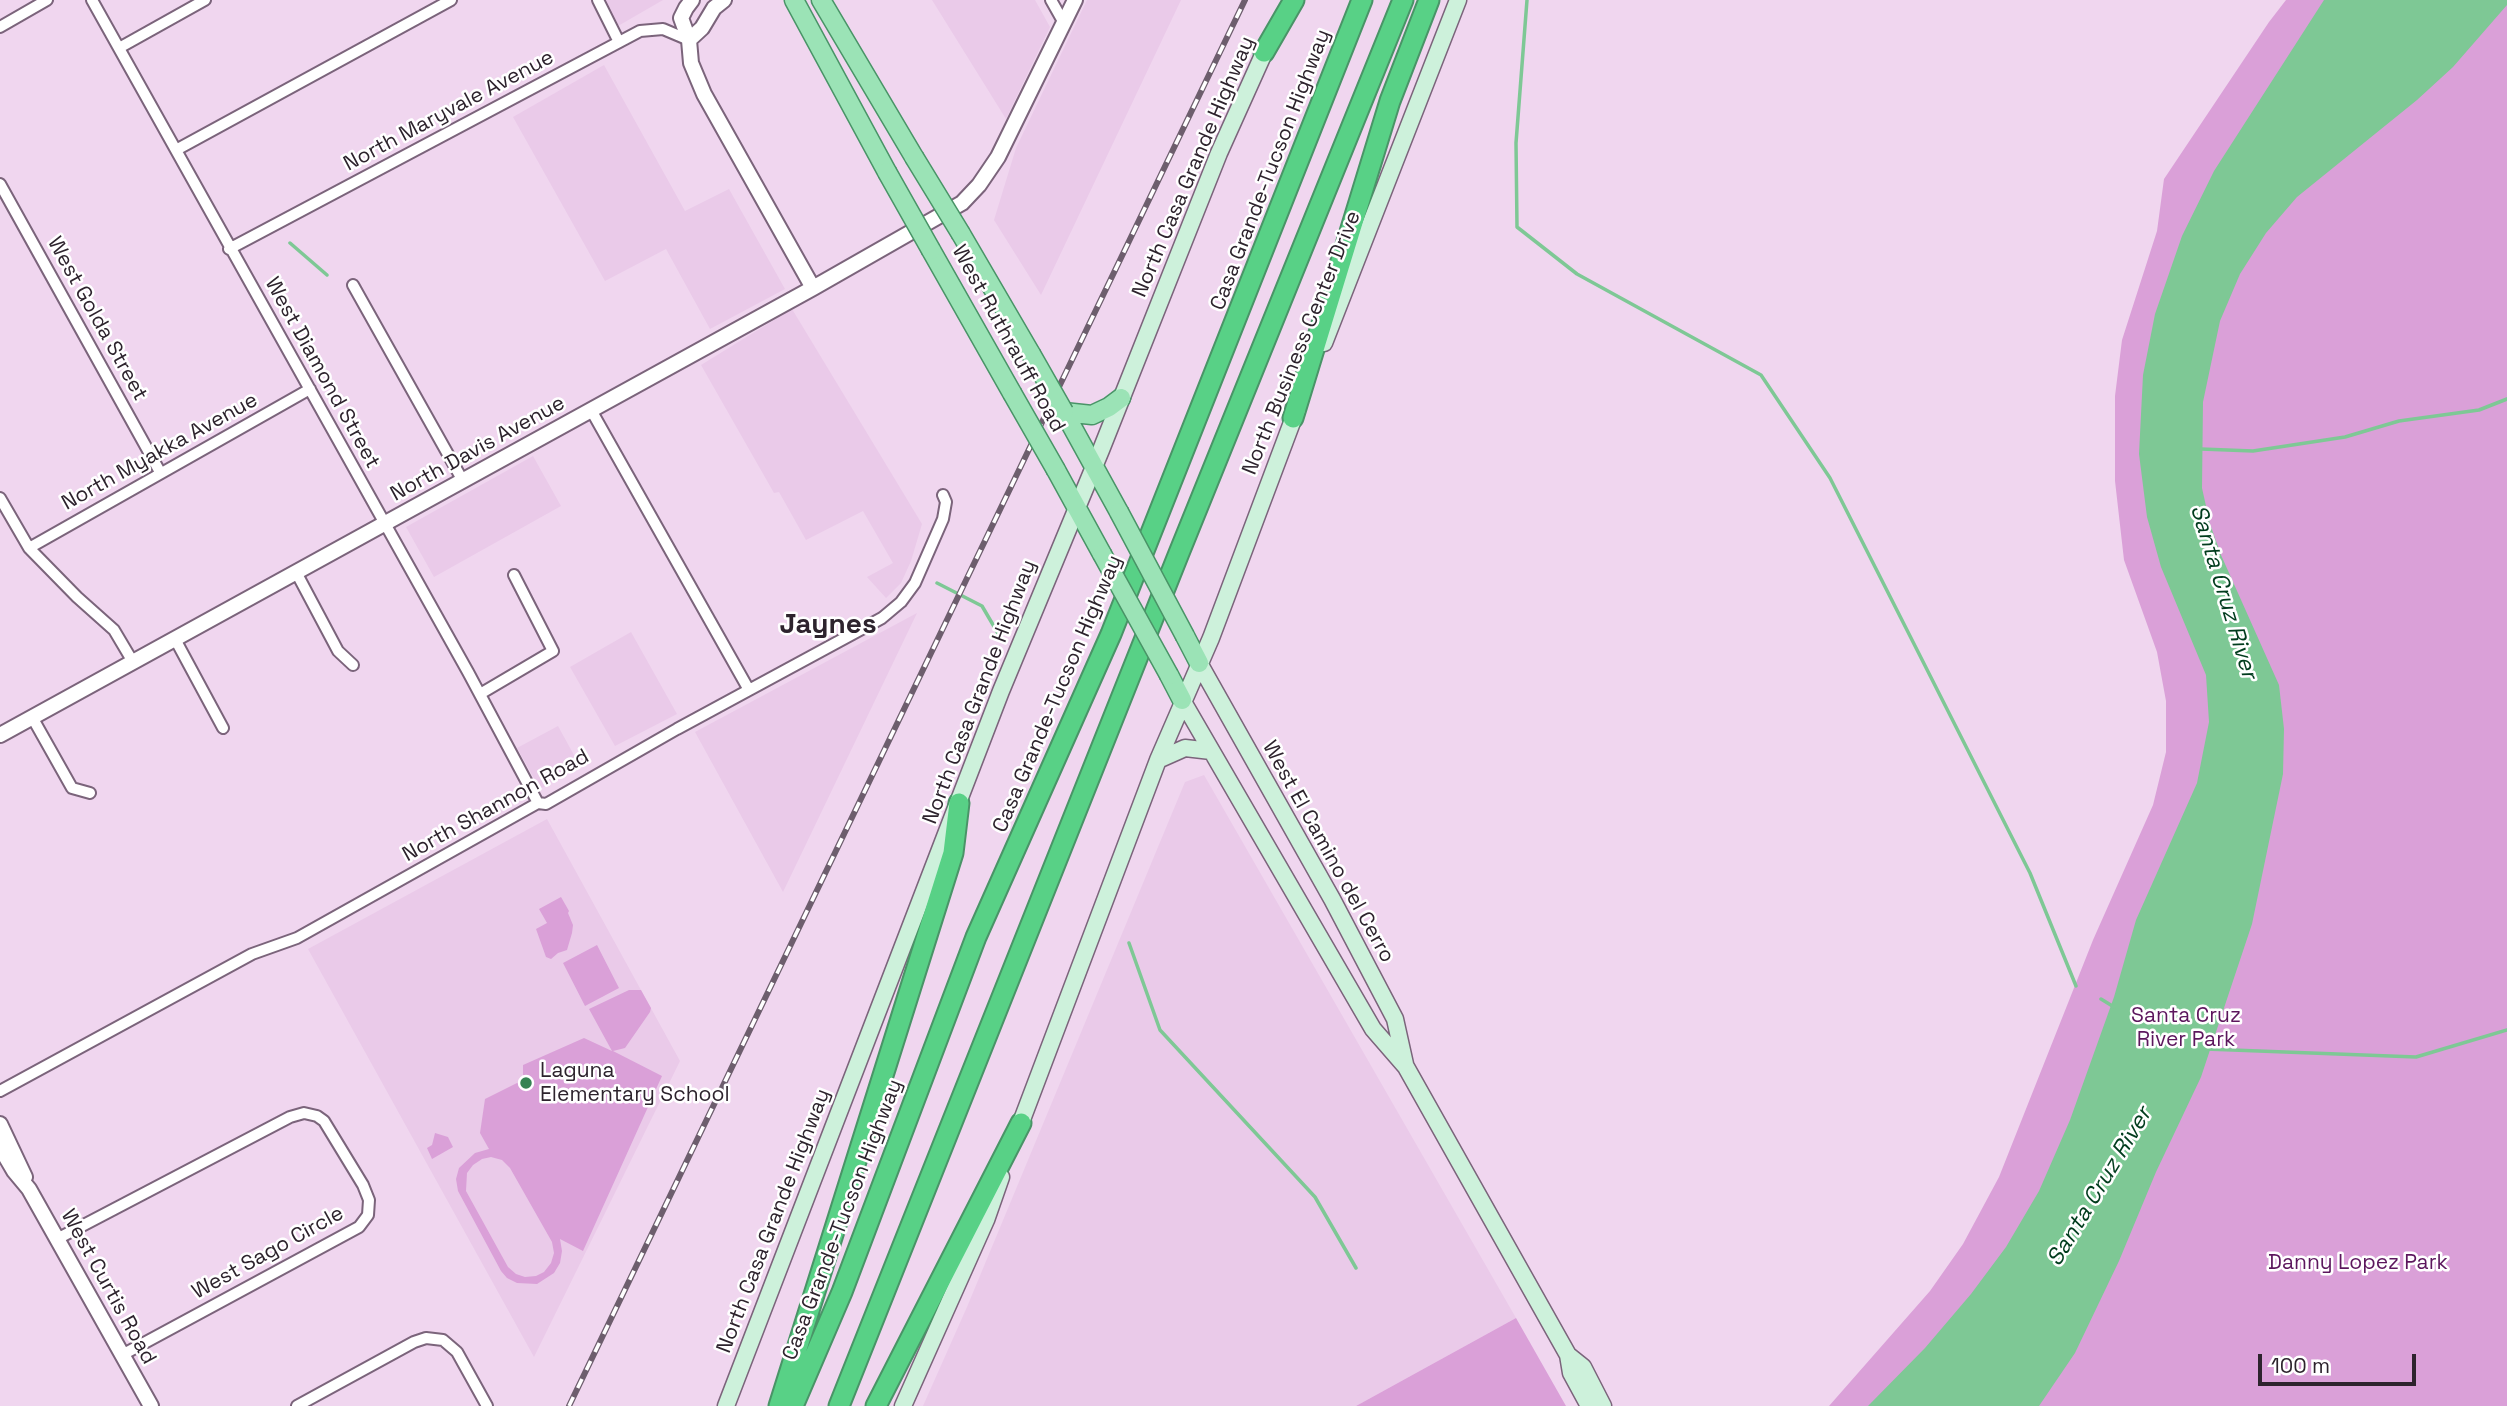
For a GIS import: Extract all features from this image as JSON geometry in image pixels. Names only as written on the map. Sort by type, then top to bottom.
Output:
[{"type":"highway","points":[[1264,52],[1294,0]]},
{"type":"highway","name":"Casa Grande-Tucson Highway","points":[[793,1406],[842,1292],[976,937],[1111,634],[1362,0]]},
{"type":"highway","points":[[839,1406],[1179,553],[1404,0]]},
{"type":"highway","points":[[1293,418],[1390,101],[1429,0]]},
{"type":"highway","points":[[779,1406],[953,853],[959,803]]},
{"type":"highway","points":[[876,1406],[1021,1123]]},
{"type":"main road","name":"West Ruthrauff Road","points":[[794,0],[1182,700]]},
{"type":"main road","name":"West Ruthrauff Road","points":[[821,0],[1070,417],[1199,663]]},
{"type":"main road","name":"North Casa Grande Highway","points":[[726,1406],[1001,691],[1219,153],[1288,0]]},
{"type":"main road","name":"North Business Center Drive","points":[[1182,700],[1211,638],[1293,418],[1349,282],[1458,0]]},
{"type":"main road","points":[[1070,417],[1092,415],[1110,407],[1121,398]]},
{"type":"main road","name":"West El Camino del Cerro","points":[[1199,663],[1332,900],[1395,1019],[1406,1067]]},
{"type":"main road","points":[[903,1406],[986,1220],[1182,700]]},
{"type":"main road","name":"West El Camino del Cerro","points":[[1182,700],[1373,1028],[1406,1067],[1568,1354],[1583,1367],[1603,1406]]},
{"type":"main road","points":[[1158,760],[1185,748],[1211,751]]},
{"type":"main road","name":"West El Camino del Cerro","points":[[1568,1354],[1571,1373],[1589,1406]]},
{"type":"street","points":[[0,27],[47,0]]},
{"type":"street","name":"West Diamond Street","points":[[92,0],[480,694],[538,803]]},
{"type":"street","points":[[119,48],[205,0]]},
{"type":"street","points":[[176,150],[451,0]]},
{"type":"street","points":[[598,0],[619,43]]},
{"type":"street","points":[[692,0],[681,18],[689,40],[691,63],[704,94],[813,288]]},
{"type":"street","points":[[689,40],[702,28],[714,8],[724,0]]},
{"type":"street","points":[[1051,0],[1064,23]]},
{"type":"street","name":"North Davis Avenue","points":[[0,734],[895,243],[962,203],[972,194],[998,157],[1075,0]]},
{"type":"street","name":"North Maryvale Avenue","points":[[229,249],[640,31],[658,28],[689,40]]},
{"type":"street","name":"West Golda Street","points":[[0,184],[160,472]]},
{"type":"street","points":[[353,285],[463,481]]},
{"type":"street","name":"North Myakka Avenue","points":[[29,548],[310,389]]},
{"type":"street","points":[[591,410],[749,690]]},
{"type":"street","name":"North Shannon Road","points":[[0,1091],[252,954],[297,938],[538,803],[546,804],[677,729],[882,618],[901,602],[915,583],[943,519],[946,502],[943,495]]},
{"type":"street","points":[[0,498],[29,548],[114,630],[133,662]]},
{"type":"street","points":[[296,572],[338,651],[353,665]]},
{"type":"street","points":[[480,694],[553,651],[514,575]]},
{"type":"street","points":[[175,639],[223,728]]},
{"type":"street","points":[[32,717],[72,788],[90,793]]},
{"type":"street","name":"West Sago Circle","points":[[57,1238],[290,1117],[304,1114],[317,1116],[324,1121],[363,1185],[369,1200],[368,1215],[359,1227],[122,1355]]},
{"type":"street","name":"West Curtis Road","points":[[0,1124],[23,1167],[29,1189]]},
{"type":"street","name":"West Curtis Road","points":[[0,1147],[14,1171],[29,1189],[150,1406]]},
{"type":"street","points":[[297,1406],[426,1338],[443,1340],[451,1345],[487,1406]]},
{"type":"shaded area","points":[[604,0],[663,0],[618,26]]},
{"type":"shaded area","points":[[932,0],[1035,0],[1050,27],[1006,119]]},
{"type":"shaded area","points":[[1087,0],[1181,0],[1041,295],[994,220],[1016,148]]},
{"type":"shaded area","points":[[604,65],[685,211],[729,189],[785,289],[710,329],[666,249],[605,281],[513,117]]},
{"type":"shaded area","points":[[792,309],[922,524],[901,583],[886,598],[867,577],[893,563],[863,511],[806,540],[779,492],[774,493],[701,365]]},
{"type":"shaded area","points":[[533,456],[561,506],[434,577],[406,527]]},
{"type":"shaded area","points":[[917,613],[783,892],[695,732]]},
{"type":"shaded area","points":[[631,632],[677,714],[615,746],[570,667]]},
{"type":"shaded area","points":[[558,726],[580,766],[540,789],[517,748]]},
{"type":"shaded area","points":[[1204,775],[1516,1318],[1356,1406],[923,1406],[967,1307],[1185,782]]},
{"type":"shaded area","name":"Laguna Elementary School","points":[[547,819],[680,1061],[534,1357],[308,949]]},
{"type":"green space","points":[[2286,0],[2507,0],[2507,1406],[1829,1406],[1930,1291],[1963,1244],[1999,1177],[2093,940],[2153,805],[2166,752],[2166,701],[2157,652],[2124,560],[2115,481],[2115,396],[2122,340],[2157,231],[2164,179]]},
{"type":"green space","points":[[561,897],[569,911],[572,933],[567,950],[551,959],[546,957],[536,929],[547,923],[539,909]]},
{"type":"green space","points":[[597,945],[619,988],[585,1006],[563,963]]},
{"type":"green space","points":[[629,990],[641,990],[651,1008],[650,1012],[625,1048],[613,1051],[662,1076],[583,1251],[560,1239],[560,1263],[554,1273],[537,1284],[517,1283],[501,1271],[458,1191],[456,1179],[459,1168],[475,1153],[489,1149],[480,1133],[485,1099],[523,1080],[523,1065],[584,1038],[612,1051],[589,1009]],"holes":[[[491,1157],[502,1160],[510,1168],[552,1242],[554,1253],[551,1263],[544,1272],[536,1276],[525,1277],[508,1267],[466,1191],[467,1173],[473,1165]]]},
{"type":"green space","points":[[435,1133],[448,1137],[453,1147],[432,1159],[427,1148],[432,1145]]},
{"type":"green space","points":[[1516,1318],[1566,1406],[1356,1406]]},
{"type":"water","name":"Santa Cruz River","points":[[2324,0],[2507,0],[2507,5],[2453,67],[2417,100],[2297,197],[2266,233],[2240,274],[2220,321],[2203,402],[2202,488],[2210,524],[2221,555],[2279,685],[2284,729],[2283,774],[2252,924],[2201,1077],[2075,1353],[2039,1406],[1868,1406],[1925,1348],[1971,1294],[2006,1247],[2039,1191],[2070,1120],[2114,997],[2136,920],[2197,783],[2209,722],[2206,675],[2161,567],[2147,517],[2139,454],[2143,375],[2155,314],[2182,236],[2214,171]]},
{"type":"waterway","points":[[1527,0],[1516,143],[1517,227],[1577,274],[1761,375],[1830,478],[2030,873],[2076,986]]},
{"type":"waterway","points":[[290,243],[327,275]]},
{"type":"waterway","points":[[2201,449],[2253,451],[2345,437],[2399,421],[2479,410],[2507,399]]},
{"type":"waterway","points":[[937,583],[982,606],[999,635]]},
{"type":"waterway","points":[[1129,943],[1160,1030],[1315,1197],[1356,1268]]},
{"type":"waterway","points":[[2101,999],[2114,1007]]},
{"type":"waterway","points":[[2206,1049],[2416,1057],[2507,1030]]},
{"type":"railway","points":[[569,1406],[1245,0]]},
{"type":"place","name":"Laguna Elementary School","points":[[526,1083]]},
{"type":"district","name":"Jaynes","points":[[828,625]]},
{"type":"park label","name":"Santa Cruz River Park","points":[[2186,1028]]},
{"type":"park label","name":"Danny Lopez Park","points":[[2358,1263]]}]
